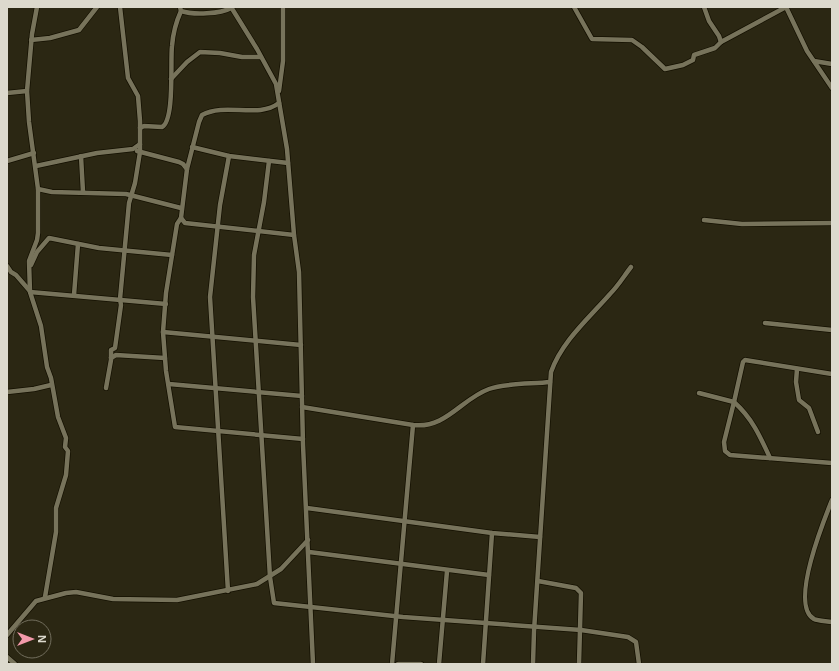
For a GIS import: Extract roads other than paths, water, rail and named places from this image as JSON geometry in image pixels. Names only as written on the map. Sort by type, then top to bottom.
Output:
[{"type":"street","points":[[37,7],[31,40],[27,91],[38,189],[37,240],[30,255],[28,269],[30,292],[41,326],[51,385],[58,417],[66,438],[65,448],[68,451],[66,475],[56,508],[56,532],[45,597]]},
{"type":"street","points":[[31,40],[50,38],[79,30],[97,7]]},
{"type":"street","points":[[106,388],[112,358],[111,350],[115,346],[121,304],[120,299],[126,251],[129,203],[132,195],[140,152],[139,102],[136,92],[128,78],[120,7]]},
{"type":"street","points":[[140,128],[144,126],[162,127],[167,123],[172,48],[175,27],[181,9],[185,12],[221,12],[231,7],[276,84],[288,163],[294,235],[299,272],[303,439],[314,664]]},
{"type":"street","points":[[278,93],[283,61],[283,7]]},
{"type":"street","points":[[574,7],[592,39],[632,40],[642,47],[664,69],[688,63],[693,60],[694,55],[715,48],[721,42],[786,7],[814,61],[830,78],[832,88]]},
{"type":"street","points":[[704,7],[709,21],[719,36],[721,42]]},
{"type":"street","points":[[171,79],[200,52],[220,52],[242,57],[261,57]]},
{"type":"street","points":[[814,61],[832,64]]},
{"type":"street","points":[[7,93],[27,91]]},
{"type":"street","points":[[279,102],[266,109],[235,109],[202,115],[192,147],[187,169],[181,208],[181,218],[177,224],[163,332],[165,358],[176,428],[303,439]]},
{"type":"street","points":[[133,149],[140,144]]},
{"type":"street","points":[[192,147],[229,156],[288,163]]},
{"type":"street","points":[[36,166],[112,150],[133,149],[179,162],[187,169]]},
{"type":"street","points":[[7,161],[34,153]]},
{"type":"street","points":[[81,156],[83,192]]},
{"type":"street","points":[[228,591],[210,289],[220,205],[229,156]]},
{"type":"street","points":[[269,161],[264,202],[254,254],[253,282],[255,341],[270,577],[274,603],[442,620],[581,630],[634,640],[637,647],[639,664]]},
{"type":"street","points":[[38,189],[46,192],[83,192],[132,195],[181,208]]},
{"type":"street","points":[[181,218],[185,223],[294,235]]},
{"type":"street","points":[[704,220],[742,224],[832,223]]},
{"type":"street","points":[[30,292],[32,288],[30,274],[33,258],[46,240],[52,238],[78,244],[126,251],[172,255]]},
{"type":"street","points":[[74,295],[78,244]]},
{"type":"street","points":[[7,266],[10,272],[16,275],[30,292],[166,304]]},
{"type":"street","points":[[533,664],[534,627],[551,372],[556,359],[588,316],[611,294],[631,267]]},
{"type":"street","points":[[765,323],[832,330]]},
{"type":"street","points":[[163,332],[301,345]]},
{"type":"street","points":[[112,358],[116,355],[165,358]]},
{"type":"street","points":[[832,374],[745,360],[724,442],[725,451],[730,455],[832,463]]},
{"type":"street","points":[[797,369],[796,382],[799,400],[809,408],[818,432]]},
{"type":"street","points":[[302,407],[413,425],[432,425],[491,388],[550,382]]},
{"type":"street","points":[[169,384],[302,396]]},
{"type":"street","points":[[7,392],[34,389],[51,385]]},
{"type":"street","points":[[699,394],[724,398],[734,402],[756,427],[770,458]]},
{"type":"street","points":[[392,664],[413,425]]},
{"type":"street","points":[[832,500],[812,556],[806,584],[806,609],[808,614],[815,619],[832,622]]},
{"type":"street","points":[[307,508],[405,520],[492,533],[540,537]]},
{"type":"street","points":[[483,664],[492,533]]},
{"type":"street","points":[[7,635],[31,605],[45,597],[76,592],[112,599],[176,600],[228,591],[257,584],[270,577],[280,569],[308,540]]},
{"type":"street","points":[[309,552],[489,575]]},
{"type":"street","points":[[439,664],[447,570]]},
{"type":"street","points":[[538,581],[576,588],[581,593],[579,664]]},
{"type":"street","points":[[7,656],[15,664]]},
{"type":"street","points":[[398,664],[421,664]]}]
